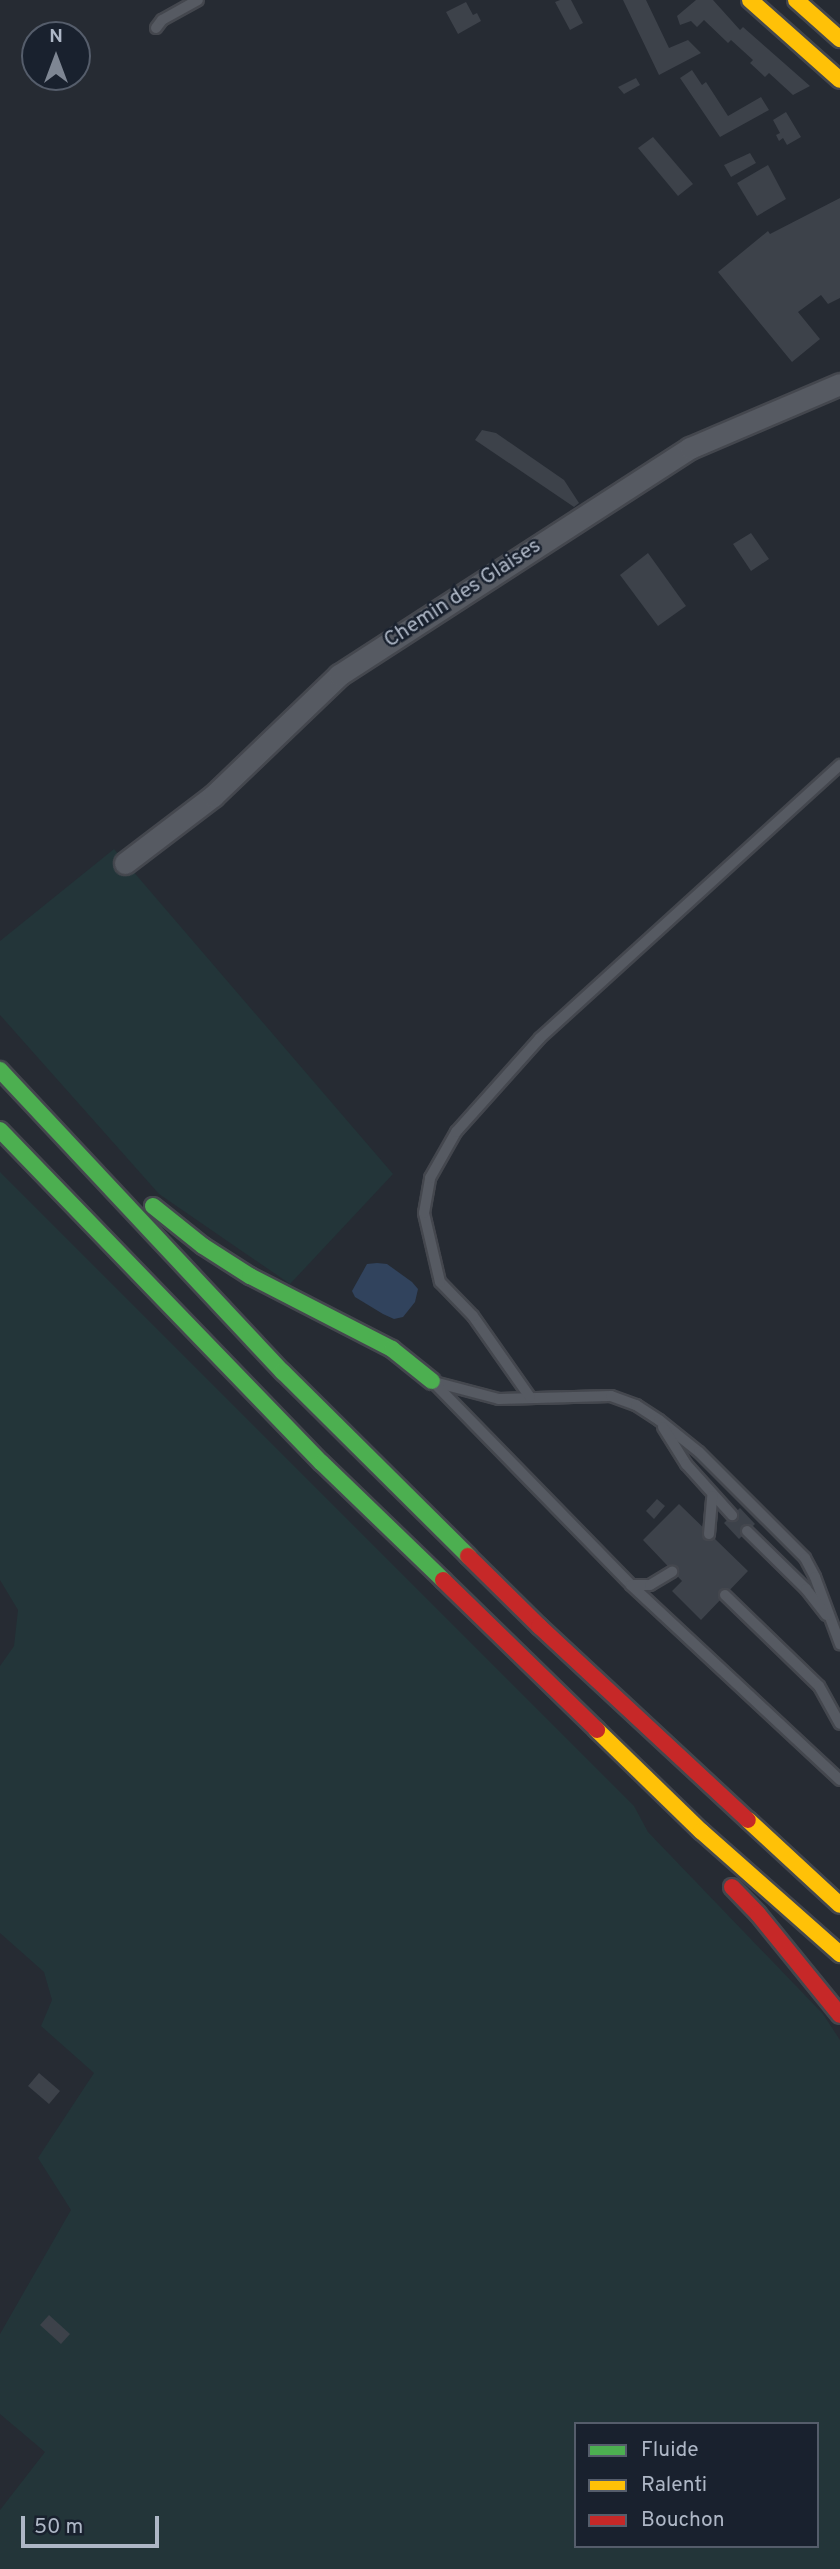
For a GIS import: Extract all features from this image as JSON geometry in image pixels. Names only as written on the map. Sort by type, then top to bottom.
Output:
[{"type":"main road","points":[[796,0],[840,39]]},
{"type":"main road","points":[[751,1],[788,15],[840,61]]},
{"type":"main road","points":[[751,1],[840,80]]},
{"type":"main road","points":[[0,1070],[283,1372],[539,1626],[840,1905]]},
{"type":"main road","points":[[0,1130],[322,1463],[702,1831],[840,1954]]},
{"type":"main road","points":[[131,1211],[152,1206],[203,1246],[250,1276],[392,1349],[432,1381]]},
{"type":"main road","points":[[702,1831],[702,1857]]},
{"type":"main road","points":[[720,1876],[758,1914],[840,2015]]},
{"type":"street","name":"Chemin des Glaises","points":[[125,863],[213,796],[339,675],[690,447],[840,384]]},
{"type":"lane","points":[[156,28],[189,3],[198,0]]},
{"type":"lane","points":[[530,1397],[473,1317],[440,1282],[424,1213],[430,1178],[456,1132],[540,1038],[840,765]]},
{"type":"lane","points":[[432,1381],[499,1399],[611,1396],[636,1405],[699,1452],[805,1558],[840,1644]]},
{"type":"lane","points":[[432,1381],[631,1585],[840,1780]]},
{"type":"lane","points":[[659,1420],[685,1464],[732,1515]]},
{"type":"lane","points":[[709,1534],[712,1496]]},
{"type":"lane","points":[[747,1531],[806,1589],[832,1622]]},
{"type":"lane","points":[[631,1585],[650,1586],[672,1572]]},
{"type":"lane","points":[[725,1595],[819,1686],[840,1724]]},
{"type":"shaded area","points":[[114,849],[393,1174],[290,1284],[159,1194],[0,1015],[0,941]]},
{"type":"shaded area","points":[[0,1172],[634,1806],[648,1832],[823,2014],[840,2040],[840,2569],[0,2569],[0,2510],[45,2452],[0,2414],[0,2334],[71,2210],[38,2158],[94,2073],[41,2026],[52,2000],[44,1972],[0,1933],[0,1666],[14,1646],[18,1610],[0,1580]]},
{"type":"water","points":[[367,1264],[387,1264],[418,1289],[415,1302],[403,1317],[394,1319],[383,1314],[355,1297],[352,1291]]},
{"type":"building","points":[[571,0],[583,23],[570,30],[555,2]]},
{"type":"building","points":[[623,0],[646,0],[669,48],[688,40],[701,53],[659,75]]},
{"type":"building","points":[[696,0],[713,0],[740,30],[743,27],[810,86],[793,95],[769,73],[765,77],[750,63],[753,60],[731,40],[728,43],[704,20],[697,27],[691,21],[680,25],[677,16]]},
{"type":"building","points":[[466,2],[473,15],[477,13],[481,21],[458,34],[446,12]]},
{"type":"building","points":[[692,70],[702,85],[706,82],[728,116],[761,97],[769,110],[720,137],[680,78]]},
{"type":"building","points":[[636,78],[640,85],[624,94],[618,87]]},
{"type":"building","points":[[786,112],[801,137],[787,145],[783,138],[779,141],[776,135],[780,133],[773,120]]},
{"type":"building","points":[[653,137],[693,184],[678,196],[638,148]]},
{"type":"building","points":[[750,153],[756,163],[731,177],[724,165]]},
{"type":"building","points":[[768,165],[786,199],[757,216],[737,183]]},
{"type":"building","points":[[840,198],[840,298],[828,304],[821,295],[798,312],[820,339],[792,362],[718,272],[768,231],[770,234]]},
{"type":"building","points":[[482,430],[496,433],[564,480],[579,503],[574,507],[475,440]]},
{"type":"building","points":[[751,533],[769,559],[751,571],[733,544]]},
{"type":"building","points":[[648,553],[686,606],[658,626],[620,575]]},
{"type":"building","points":[[657,1499],[665,1506],[654,1519],[646,1511]]},
{"type":"building","points":[[679,1504],[748,1571],[701,1620],[672,1591],[682,1581],[643,1540]]},
{"type":"building","points":[[740,1508],[755,1524],[739,1539],[724,1523]]},
{"type":"building","points":[[39,2073],[60,2091],[49,2104],[28,2086]]},
{"type":"building","points":[[49,2315],[70,2334],[61,2344],[40,2325]]},
{"type":"traffic: fast","points":[[0,1070],[283,1372],[468,1556]]},
{"type":"traffic: fast","points":[[0,1130],[322,1463],[443,1580]]},
{"type":"traffic: fast","points":[[153,1206],[203,1246],[250,1276],[392,1349],[432,1381]]},
{"type":"traffic: slow","points":[[750,0],[840,80]]},
{"type":"traffic: slow","points":[[796,0],[840,39]]},
{"type":"traffic: slow","points":[[597,1730],[701,1831],[840,1954]]},
{"type":"traffic: slow","points":[[748,1820],[840,1905]]},
{"type":"traffic: jam","points":[[468,1556],[539,1626],[748,1820]]},
{"type":"traffic: jam","points":[[443,1580],[597,1730]]},
{"type":"traffic: jam","points":[[732,1887],[758,1914],[840,2015]]}]
